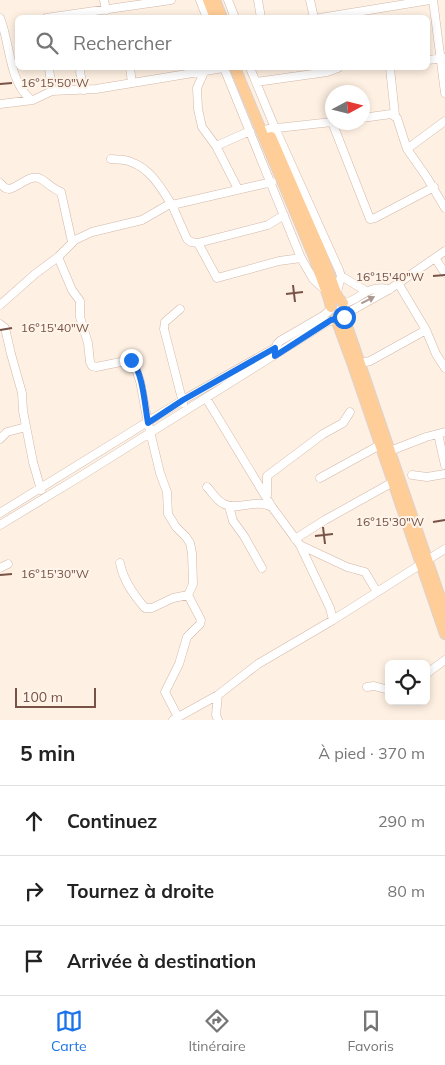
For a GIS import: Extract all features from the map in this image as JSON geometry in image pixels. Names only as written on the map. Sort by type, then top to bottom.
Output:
[{"type":"main road","points":[[208,0],[214,15]]},
{"type":"main road","points":[[215,0],[221,15]]},
{"type":"main road","points":[[237,70],[318,255]]},
{"type":"main road","points":[[244,70],[271,129],[332,292],[332,312],[357,364],[390,451],[445,634]]},
{"type":"main road","points":[[332,292],[345,308],[347,326],[380,444],[424,563],[445,612]]},
{"type":"main road","points":[[332,312],[335,303],[345,308]]},
{"type":"main road","points":[[332,312],[342,319],[345,308]]},
{"type":"street","points":[[104,0],[106,10]]},
{"type":"street","points":[[84,15],[171,0]]},
{"type":"street","points":[[200,0],[206,15]]},
{"type":"street","points":[[228,0],[234,15]]},
{"type":"street","points":[[258,0],[260,15]]},
{"type":"street","points":[[310,0],[313,15]]},
{"type":"street","points":[[347,15],[390,5],[432,0],[443,58],[445,93]]},
{"type":"street","points":[[122,8],[123,15]]},
{"type":"street","points":[[0,18],[18,84],[23,94],[31,100]]},
{"type":"street","points":[[430,60],[443,58]]},
{"type":"street","points":[[49,70],[52,92]]},
{"type":"street","points":[[80,70],[84,90]]},
{"type":"street","points":[[130,70],[132,83]]},
{"type":"street","points":[[0,104],[31,100],[52,92],[84,90],[205,70]]},
{"type":"street","points":[[205,70],[197,88],[198,109],[202,127],[216,146],[238,189]]},
{"type":"street","points":[[225,70],[272,182],[301,258],[313,280],[332,292],[341,276]]},
{"type":"street","points":[[251,70],[271,129],[334,256],[341,276],[366,291]]},
{"type":"street","points":[[256,82],[332,70]]},
{"type":"street","points":[[390,70],[395,115],[407,149],[434,187],[445,208]]},
{"type":"street","points":[[370,117],[385,114],[395,115]]},
{"type":"street","points":[[407,149],[445,121]]},
{"type":"street","points":[[271,129],[325,123]]},
{"type":"street","points":[[335,130],[370,219],[434,187]]},
{"type":"street","points":[[216,146],[250,131]]},
{"type":"street","points":[[111,159],[126,160],[145,169],[156,180],[172,205],[187,239],[191,242],[198,243],[268,225],[284,215]]},
{"type":"street","points":[[0,182],[5,188],[11,189],[32,178],[39,178],[61,192],[72,242]]},
{"type":"street","points":[[0,305],[35,274],[58,257],[72,242],[92,232],[142,220],[172,205],[272,182]]},
{"type":"street","points":[[198,243],[217,278],[279,261],[301,258]]},
{"type":"street","points":[[345,308],[390,289],[445,251]]},
{"type":"street","points":[[58,257],[72,290],[80,302],[80,317],[88,343],[92,366],[96,367],[131,360],[140,381],[150,433],[160,474],[167,492],[168,514],[176,527],[186,537],[192,553],[193,584],[188,595]]},
{"type":"street","points":[[435,258],[445,274]]},
{"type":"street","points":[[398,283],[426,330],[436,354],[445,368]]},
{"type":"street","points":[[345,308],[349,302],[366,291],[377,287],[390,289]]},
{"type":"street","points":[[180,309],[165,322],[164,329],[185,410]]},
{"type":"street","points":[[0,525],[206,398],[275,352],[280,341],[332,312]]},
{"type":"street","points":[[0,324],[5,328],[22,393],[26,427],[44,498]]},
{"type":"street","points":[[357,364],[370,361],[426,330]]},
{"type":"street","points":[[436,354],[445,350]]},
{"type":"street","points":[[0,513],[183,400],[275,352]]},
{"type":"street","points":[[206,398],[272,507],[297,542],[330,608],[333,620]]},
{"type":"street","points":[[267,497],[267,476],[323,434],[343,423],[350,412]]},
{"type":"street","points":[[0,439],[7,432],[26,427]]},
{"type":"street","points":[[390,451],[442,433],[445,465]]},
{"type":"street","points":[[320,478],[380,444]]},
{"type":"street","points":[[412,475],[427,477],[445,474]]},
{"type":"street","points":[[297,542],[325,520],[393,482]]},
{"type":"street","points":[[207,487],[222,504],[229,506],[262,503],[272,507]]},
{"type":"street","points":[[229,506],[233,521],[262,568]]},
{"type":"street","points":[[297,542],[347,567],[365,572],[377,592]]},
{"type":"street","points":[[188,595],[201,620],[200,624],[187,636],[179,664],[165,692],[176,719],[218,695],[258,664],[333,620],[445,549]]},
{"type":"street","points":[[120,563],[123,576],[145,608],[152,608],[173,598],[188,595]]},
{"type":"street","points":[[0,568],[8,564]]},
{"type":"street","points":[[430,671],[445,660]]},
{"type":"street","points":[[367,687],[374,686],[385,689]]},
{"type":"street","points":[[218,695],[216,715],[218,720]]},
{"type":"route","points":[[131,360],[134,363],[140,381],[148,423],[183,400],[275,348],[275,356],[331,320],[344,317]]}]
